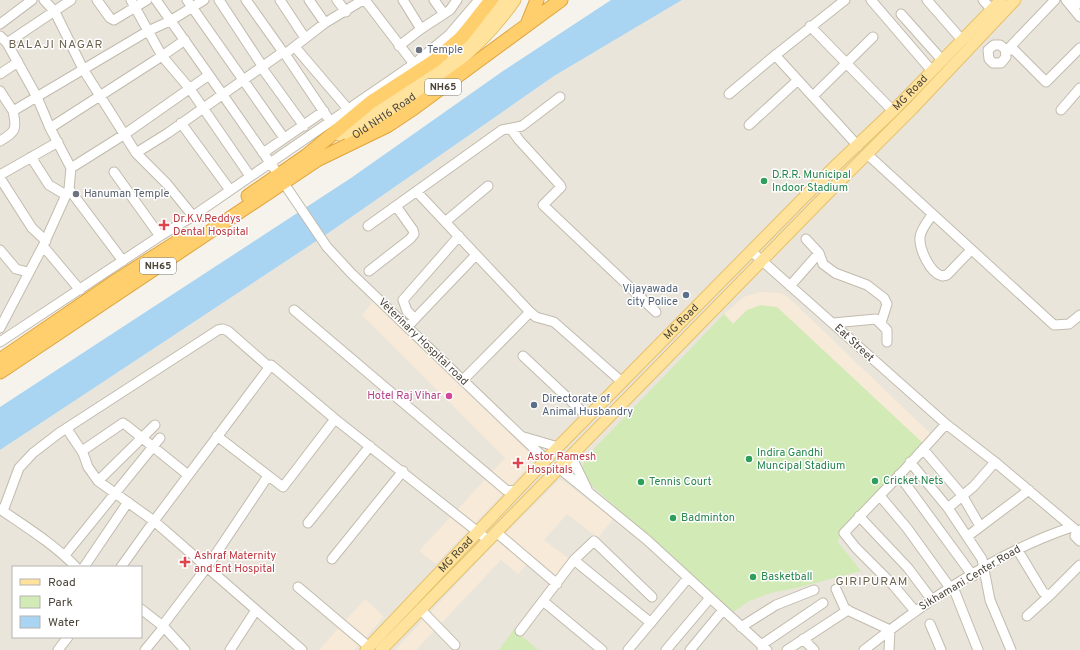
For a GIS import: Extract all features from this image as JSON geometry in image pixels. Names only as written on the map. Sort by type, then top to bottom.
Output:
[{"type":"highway","name":"NH65","points":[[312,158],[371,102],[434,61],[462,37],[491,0]]},
{"type":"highway","points":[[527,23],[537,0]]},
{"type":"highway","name":"NH65","points":[[0,360],[114,282],[312,158],[387,126],[414,108],[527,23],[561,0]]},
{"type":"highway","name":"NH65","points":[[0,372],[280,178]]},
{"type":"main road","name":"Old NH16 Road","points":[[312,158],[443,65],[481,29],[505,0]]},
{"type":"main road","name":"Old NH16 Road","points":[[312,158],[428,87],[460,62],[491,31],[515,0]]},
{"type":"main road","name":"MG Road","points":[[368,648],[558,447],[833,168],[858,146],[893,111],[1001,0]]},
{"type":"main road","name":"MG Road","points":[[381,650],[912,109],[1015,0]]},
{"type":"main road","points":[[680,324],[690,335]]},
{"type":"street","points":[[0,24],[32,0]]},
{"type":"street","points":[[44,0],[55,12],[83,69],[136,152],[167,184],[193,216]]},
{"type":"street","points":[[7,43],[71,0]]},
{"type":"street","points":[[97,0],[112,19],[133,4],[147,0]]},
{"type":"street","name":"Veterinary Hospital road","points":[[156,0],[210,75],[221,94],[270,162],[327,246],[407,327],[546,460]]},
{"type":"street","points":[[13,111],[148,31],[170,21],[189,4],[204,0]]},
{"type":"street","points":[[219,0],[304,126]]},
{"type":"street","points":[[246,0],[324,111],[330,122]]},
{"type":"street","points":[[280,0],[305,38]]},
{"type":"street","points":[[309,0],[325,23]]},
{"type":"street","points":[[337,0],[346,12]]},
{"type":"street","points":[[136,152],[203,108],[221,94],[295,47],[325,23],[364,0],[414,64]]},
{"type":"street","points":[[403,0],[421,28]]},
{"type":"street","points":[[434,0],[444,14]]},
{"type":"street","points":[[399,46],[421,28],[450,10],[458,0]]},
{"type":"street","points":[[0,342],[160,236],[193,216],[414,64],[448,35],[479,0]]},
{"type":"street","points":[[729,94],[775,54],[845,0]]},
{"type":"street","points":[[872,0],[932,71]]},
{"type":"street","points":[[927,0],[962,40]]},
{"type":"street","points":[[983,0],[992,10]]},
{"type":"street","points":[[1055,0],[1006,49],[1014,50],[1046,82],[1080,48]]},
{"type":"street","points":[[1066,0],[1080,17]]},
{"type":"street","points":[[1076,0],[1080,4]]},
{"type":"street","points":[[133,4],[162,56],[190,89],[250,176]]},
{"type":"street","points":[[189,4],[284,138]]},
{"type":"street","points":[[901,14],[942,60]]},
{"type":"street","points":[[810,26],[893,111]]},
{"type":"street","points":[[0,36],[7,43],[37,97],[50,128],[71,168],[68,192],[44,243],[1,323]]},
{"type":"street","points":[[813,96],[873,37]]},
{"type":"street","points":[[50,128],[185,40]]},
{"type":"street","points":[[295,47],[348,109]]},
{"type":"street","points":[[775,54],[858,146]]},
{"type":"street","points":[[0,74],[18,62]]},
{"type":"street","points":[[71,168],[125,134],[210,75]]},
{"type":"street","points":[[749,125],[798,80]]},
{"type":"street","points":[[1061,110],[1080,88]]},
{"type":"street","points":[[0,91],[13,111],[16,124],[12,134],[0,141]]},
{"type":"street","points":[[368,226],[502,130],[522,126],[560,97]]},
{"type":"street","points":[[263,153],[324,111]]},
{"type":"street","points":[[181,123],[230,190]]},
{"type":"street","points":[[511,129],[561,187],[543,205],[656,312]]},
{"type":"street","points":[[58,142],[0,176],[32,228],[80,290]]},
{"type":"street","points":[[867,154],[1054,325],[1069,324],[1080,315]]},
{"type":"street","points":[[31,157],[49,185],[68,192],[123,261]]},
{"type":"street","points":[[114,172],[160,236]]},
{"type":"street","points":[[445,222],[488,186]]},
{"type":"street","points":[[417,192],[530,312],[536,317],[554,322],[622,382]]},
{"type":"street","points":[[369,271],[410,239],[414,234],[413,230],[396,206]]},
{"type":"street","points":[[932,215],[922,232],[920,243],[929,267],[933,272],[942,276],[947,275],[971,250]]},
{"type":"street","points":[[415,319],[407,311],[403,300],[459,236]]},
{"type":"street","points":[[806,239],[819,253],[823,264],[835,273],[867,284],[884,298],[887,304],[880,323]]},
{"type":"street","points":[[0,250],[16,269],[28,272]]},
{"type":"street","name":"Eat Street","points":[[751,251],[946,424],[1077,529]]},
{"type":"street","points":[[790,286],[819,253]]},
{"type":"street","points":[[407,327],[476,255]]},
{"type":"street","points":[[294,310],[506,490],[516,491]]},
{"type":"street","points":[[463,380],[530,312]]},
{"type":"street","points":[[833,323],[870,318],[880,323],[888,330],[887,342]]},
{"type":"street","points":[[75,566],[65,555],[2,510],[19,468],[34,453],[67,429],[218,330],[223,329],[228,331],[269,367],[271,365],[335,419],[403,471],[478,533],[492,536],[557,584]]},
{"type":"street","points":[[523,356],[588,417]]},
{"type":"street","points":[[122,566],[269,367]]},
{"type":"street","points":[[217,436],[283,487],[335,419]]},
{"type":"street","points":[[82,451],[124,424],[188,475]]},
{"type":"street","points":[[98,481],[155,424]]},
{"type":"street","points":[[915,611],[894,586],[845,535],[846,529],[880,496],[946,424]]},
{"type":"street","points":[[67,429],[82,451],[88,468],[98,481],[154,521],[302,650]]},
{"type":"street","points":[[521,436],[558,447]]},
{"type":"street","points":[[65,555],[160,438]]},
{"type":"street","points":[[308,523],[370,446]]},
{"type":"street","points":[[923,449],[962,496],[980,526]]},
{"type":"street","points":[[572,456],[587,490]]},
{"type":"street","points":[[910,462],[948,508],[982,559],[990,600],[1010,650]]},
{"type":"street","points":[[948,508],[962,496],[994,462]]},
{"type":"street","points":[[559,468],[587,490],[688,578],[764,649]]},
{"type":"street","points":[[332,559],[403,471]]},
{"type":"street","points":[[899,475],[973,576]]},
{"type":"street","points":[[145,650],[207,567],[268,476]]},
{"type":"street","points":[[968,536],[1029,490]]},
{"type":"street","points":[[880,496],[907,528],[952,588],[978,650]]},
{"type":"street","points":[[85,566],[128,502]]},
{"type":"street","points":[[859,516],[908,568],[932,600]]},
{"type":"street","points":[[1077,529],[1075,536],[1080,541]]},
{"type":"street","name":"Sikhamani Center Road","points":[[864,650],[915,611],[1017,549],[1042,537],[1077,529]]},
{"type":"street","points":[[520,631],[574,560],[594,541],[652,597]]},
{"type":"street","points":[[1017,549],[1044,592],[1049,596]]},
{"type":"street","points":[[574,560],[651,623]]},
{"type":"street","points":[[1027,616],[1080,565]]},
{"type":"street","points":[[628,650],[688,578]]},
{"type":"street","points":[[298,587],[368,648]]},
{"type":"street","points":[[836,589],[845,609],[890,630],[889,650]]},
{"type":"street","points":[[741,627],[776,605],[814,590]]},
{"type":"street","points":[[666,650],[710,598]]},
{"type":"street","points":[[543,601],[602,650]]},
{"type":"street","points":[[764,649],[764,643],[823,603]]},
{"type":"street","points":[[420,609],[455,645]]},
{"type":"street","points":[[142,610],[163,626],[185,650]]},
{"type":"street","points":[[230,650],[256,610]]},
{"type":"street","points":[[690,650],[722,610]]},
{"type":"street","points":[[786,650],[848,610]]},
{"type":"street","points":[[930,624],[942,650]]},
{"type":"street","points":[[58,650],[67,638]]},
{"type":"street","points":[[803,639],[814,650]]},
{"type":"shaded area","points":[[0,0],[476,0],[459,24],[400,71],[0,338]]},
{"type":"shaded area","points":[[682,0],[1080,0],[1080,650],[0,650],[0,450],[327,234],[554,76]]},
{"type":"shaded area","points":[[760,292],[781,293],[788,297],[934,437],[926,446],[777,307],[747,310],[733,324],[724,314],[744,297]]},
{"type":"shaded area","points":[[373,302],[536,459],[436,564],[419,551],[505,458],[362,315]]},
{"type":"shaded area","points":[[559,480],[562,480],[613,519],[598,538],[567,514],[544,540],[571,560],[558,577],[505,534]]},
{"type":"shaded area","points":[[500,538],[528,562],[518,574],[501,560],[416,650],[395,650]]},
{"type":"shaded area","points":[[365,599],[384,617],[354,650],[319,650]]},
{"type":"green space","name":"Indira Gandhi Muncipal Stadium","points":[[761,305],[777,307],[926,446],[839,537],[838,542],[861,571],[771,593],[749,601],[732,613],[589,483],[582,468],[586,457],[724,314],[733,324],[747,310]]},
{"type":"green space","points":[[514,629],[538,650],[499,650]]},
{"type":"water","points":[[611,0],[682,0],[554,76],[327,234],[0,450],[0,407],[351,178],[503,71]]},
{"type":"place","name":"Temple","points":[[419,50]]},
{"type":"place","name":"D.R.R. Municipal Indoor Stadium","points":[[764,181]]},
{"type":"place","name":"Hanuman Temple","points":[[76,194]]},
{"type":"place","name":"Dr.K.V.Reddys Dental Hospital","points":[[164,225]]},
{"type":"place","name":"Vijayawada city Police","points":[[686,295]]},
{"type":"place","name":"Hotel Raj Vihar","points":[[449,396]]},
{"type":"place","name":"Directorate of Animal Husbandry","points":[[534,405]]},
{"type":"place","name":"Indira Gandhi Muncipal Stadium","points":[[749,459]]},
{"type":"place","name":"Astor Ramesh Hospitals","points":[[518,463]]},
{"type":"place","name":"Cricket Nets","points":[[875,481]]},
{"type":"place","name":"Tennis Court","points":[[641,482]]},
{"type":"place","name":"Badminton","points":[[673,518]]},
{"type":"place","name":"Ashraf Maternity and Ent Hospital","points":[[185,562]]},
{"type":"place","name":"Basketball","points":[[753,577]]},
{"type":"district","name":"BALAJI NAGAR","points":[[56,45]]},
{"type":"district","name":"GIRIPURAM","points":[[872,582]]}]
